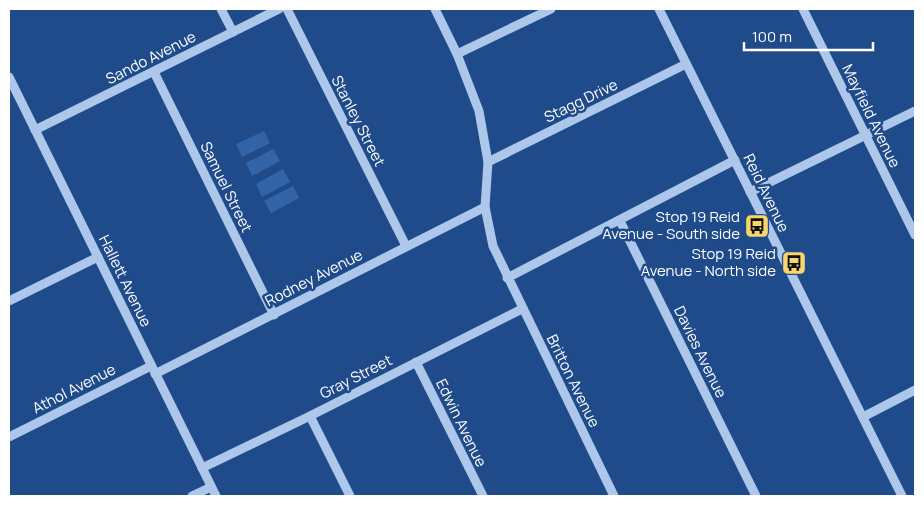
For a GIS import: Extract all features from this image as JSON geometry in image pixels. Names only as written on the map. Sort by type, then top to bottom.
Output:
[{"type":"street","points":[[222,9],[233,32]]},
{"type":"street","name":"Sando Avenue","points":[[35,130],[278,9]]},
{"type":"street","name":"Stanley Street","points":[[287,9],[406,246]]},
{"type":"street","name":"Britton Avenue","points":[[435,9],[474,95],[484,135],[488,162],[485,207],[493,246],[614,496]]},
{"type":"street","points":[[457,54],[551,9]]},
{"type":"street","name":"Reid Avenue","points":[[659,9],[902,496]]},
{"type":"street","name":"Mayfield Avenue","points":[[803,9],[915,235]]},
{"type":"street","name":"Stagg Drive","points":[[488,162],[686,64]]},
{"type":"street","name":"Samuel Street","points":[[154,72],[274,314]]},
{"type":"street","name":"Hallett Avenue","points":[[9,77],[216,496]]},
{"type":"street","points":[[750,192],[915,111]]},
{"type":"street","points":[[507,278],[735,160]]},
{"type":"street","name":"Rodney Avenue","points":[[153,370],[274,314],[485,207]]},
{"type":"street","name":"Davies Avenue","points":[[620,220],[756,496]]},
{"type":"street","points":[[9,301],[98,257]]},
{"type":"street","name":"Gray Street","points":[[202,468],[310,416],[522,308]]},
{"type":"street","name":"Edwin Avenue","points":[[416,362],[482,496]]},
{"type":"street","name":"Athol Avenue","points":[[9,437],[153,370]]},
{"type":"street","points":[[863,417],[915,390]]},
{"type":"street","points":[[310,416],[350,496]]},
{"type":"street","points":[[192,496],[211,487]]},
{"type":"shaded area","points":[[264,131],[270,143],[242,157],[236,144]]},
{"type":"shaded area","points":[[273,149],[280,161],[252,176],[246,163]]},
{"type":"shaded area","points":[[283,169],[290,182],[262,197],[256,184]]},
{"type":"shaded area","points":[[293,186],[299,198],[271,213],[264,201]]},
{"type":"place","name":"Stop 19 Reid Avenue - South side","points":[[757,226]]},
{"type":"place","name":"Stop 19 Reid Avenue - North side","points":[[794,263]]}]
